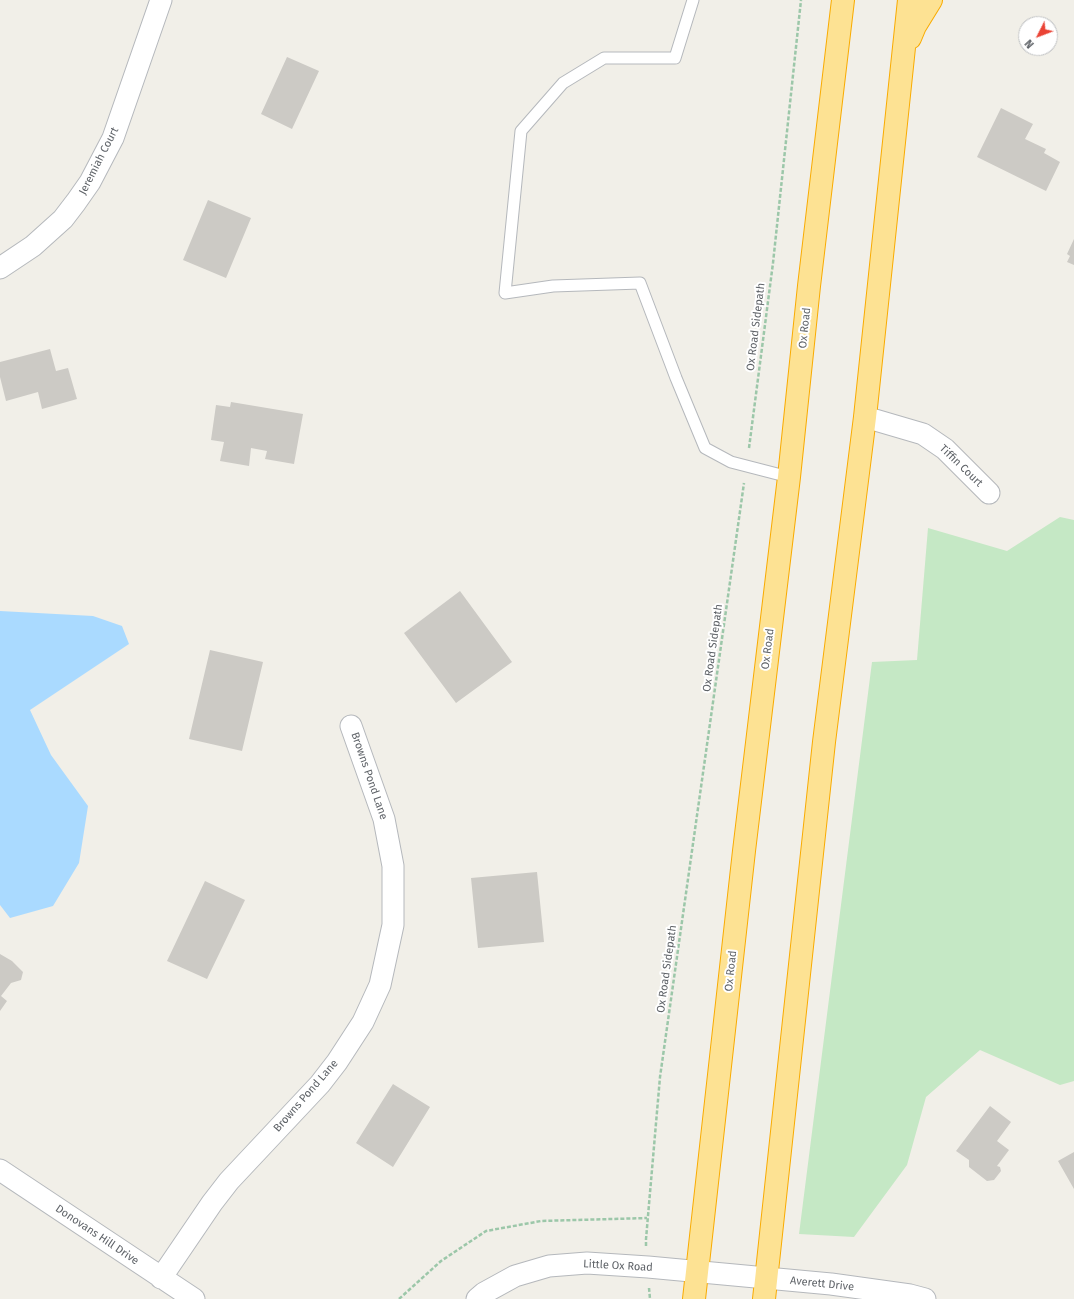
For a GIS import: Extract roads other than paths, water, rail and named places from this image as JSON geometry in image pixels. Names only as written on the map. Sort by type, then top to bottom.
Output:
[{"type":"highway","name":"Ox Road","points":[[694,1299],[744,851],[789,477],[811,270],[843,0]]},
{"type":"highway","points":[[765,1288],[824,742],[865,417],[909,0]]},
{"type":"highway","points":[[903,57],[915,26],[931,0]]},
{"type":"street","name":"Jeremiah Court","points":[[0,268],[33,246],[63,219],[90,182],[113,138],[160,0]]},
{"type":"street","name":"Tiffin Court","points":[[865,417],[923,434],[945,449],[989,493]]},
{"type":"street","name":"Browns Pond Lane","points":[[161,1278],[212,1203],[229,1181],[320,1084],[338,1062],[363,1022],[380,985],[393,925],[393,866],[384,819],[352,726]]},
{"type":"street","name":"Donovans Hill Drive","points":[[3,1179],[194,1299]]},
{"type":"street","name":"Little Ox Road","points":[[477,1299],[484,1293],[515,1276],[549,1266],[587,1263],[697,1271],[765,1288]]},
{"type":"street","name":"Averett Drive","points":[[765,1288],[840,1285],[910,1295],[925,1299]]},
{"type":"lane","points":[[693,0],[675,58],[604,58],[563,83],[521,130],[505,294],[553,286],[640,283],[676,378],[705,448],[731,462],[789,477]]},
{"type":"water","points":[[0,611],[93,616],[122,626],[129,644],[30,710],[51,755],[88,806],[79,863],[53,906],[10,918],[0,905]]}]
